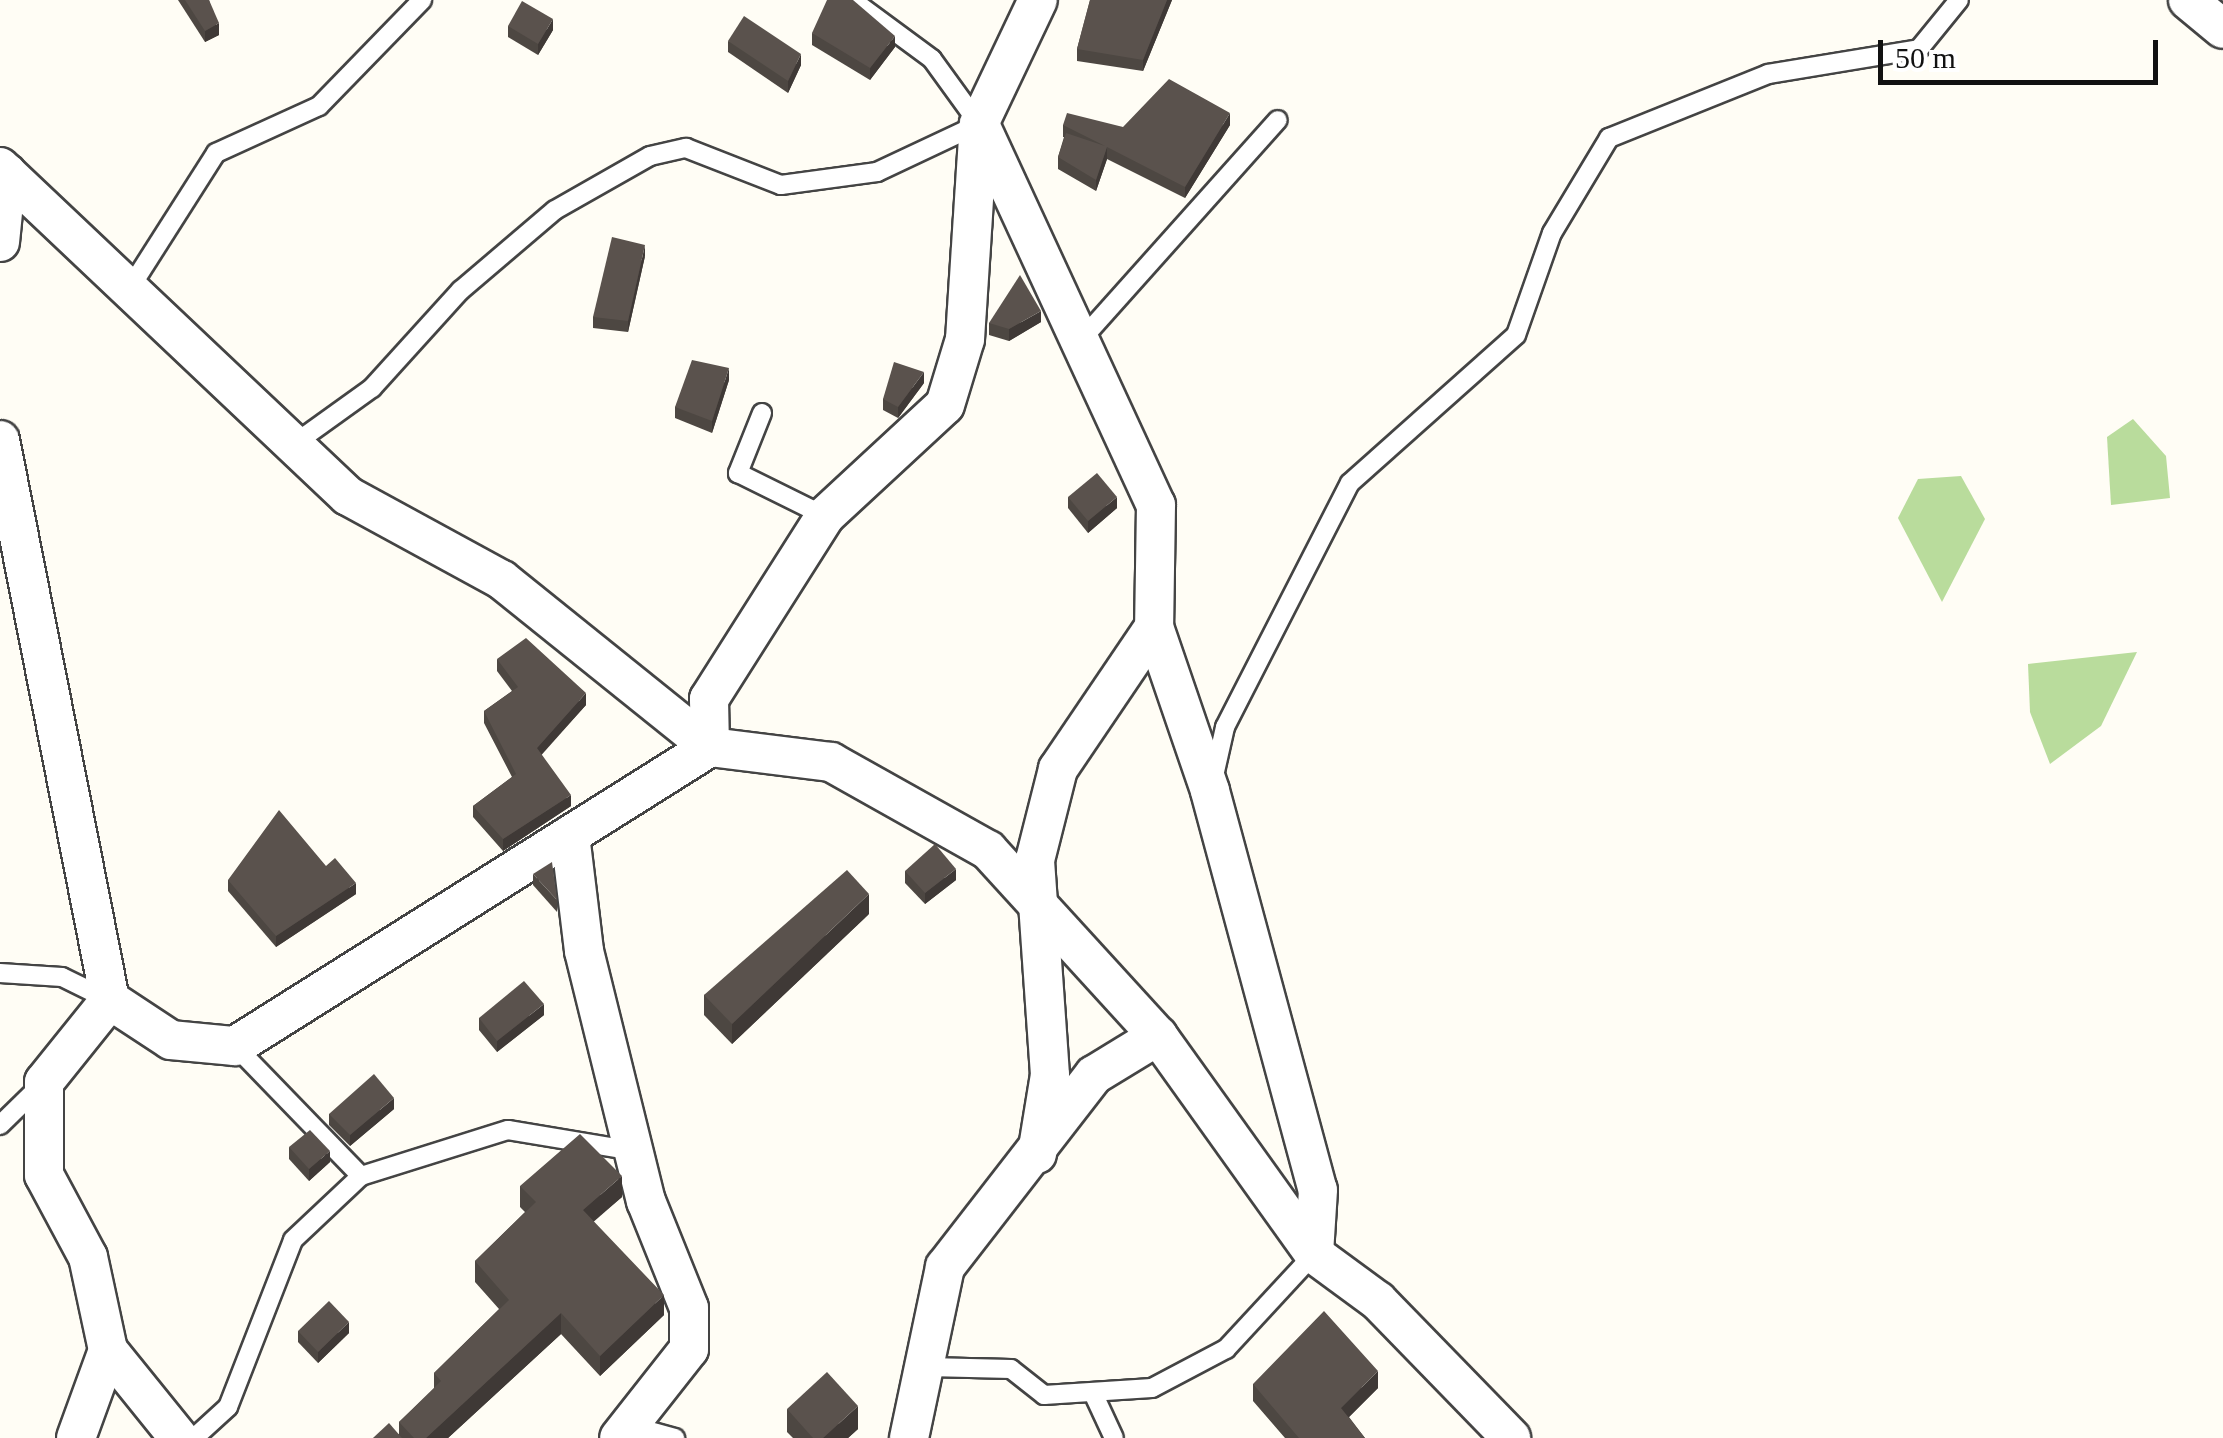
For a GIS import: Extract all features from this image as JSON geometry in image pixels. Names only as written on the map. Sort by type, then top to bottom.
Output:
[{"type":"street","points":[[710,747],[709,700],[825,516],[945,406],[966,339],[979,124],[1038,0]]},
{"type":"street","points":[[2188,0],[2223,30]]},
{"type":"street","points":[[979,124],[1156,505],[1154,627],[1210,791],[1318,1190],[1314,1254]]},
{"type":"street","points":[[3,170],[348,496],[502,580],[710,747],[830,762],[988,850],[1158,1036],[1314,1254],[1378,1301],[1511,1438]]},
{"type":"street","points":[[0,242],[3,170]]},
{"type":"street","points":[[0,440],[110,1000],[171,1040],[235,1046],[710,747]]},
{"type":"street","points":[[1037,1154],[1050,1075],[1036,902],[1058,769],[1154,627]]},
{"type":"street","points":[[570,835],[584,951],[634,1151],[688,1308],[689,1349],[624,1431]]},
{"type":"street","points":[[110,1000],[44,1082],[44,1175],[88,1257],[108,1350],[179,1438]]},
{"type":"street","points":[[909,1438],[928,1367],[945,1267],[1037,1154],[1094,1075],[1158,1036]]},
{"type":"street","points":[[76,1438],[108,1350]]},
{"type":"lane","points":[[130,288],[216,153],[319,106],[422,0]]},
{"type":"lane","points":[[294,444],[372,388],[462,290],[555,210],[650,156],[686,148],[781,186],[877,172],[979,124],[932,59],[852,0]]},
{"type":"lane","points":[[1210,791],[1224,727],[1350,483],[1516,334],[1552,233],[1609,138],[1768,74],[1919,49],[1959,0]]},
{"type":"lane","points":[[1082,340],[1278,120]]},
{"type":"lane","points":[[762,413],[738,473],[825,516]]},
{"type":"lane","points":[[0,973],[62,977],[110,1000]]},
{"type":"lane","points":[[235,1046],[361,1176]]},
{"type":"lane","points":[[0,1125],[44,1082]]},
{"type":"lane","points":[[194,1438],[228,1407],[294,1240],[361,1176],[508,1130],[634,1151]]},
{"type":"lane","points":[[928,1367],[1011,1369],[1044,1395],[1094,1395],[1152,1388],[1226,1349],[1314,1254]]},
{"type":"lane","points":[[1094,1395],[1114,1438]]},
{"type":"lane","points":[[624,1431],[674,1438]]},
{"type":"green space","points":[[2133,419],[2166,456],[2170,498],[2111,505],[2107,437]]},
{"type":"green space","points":[[1961,476],[1985,519],[1942,602],[1898,518],[1918,479]]},
{"type":"green space","points":[[2137,652],[2101,726],[2050,764],[2030,712],[2028,664]]},
{"type":"building","points":[[185,0],[209,0],[219,23],[205,31]]},
{"type":"building","points":[[827,0],[853,0],[895,36],[870,68],[812,33]]},
{"type":"building","points":[[1090,0],[1167,0],[1143,60],[1077,49]]},
{"type":"building","points":[[522,1],[553,19],[538,44],[508,26]]},
{"type":"building","points":[[744,16],[801,54],[788,81],[728,41]]},
{"type":"building","points":[[1169,79],[1230,113],[1185,187],[1107,147],[1096,180],[1058,157],[1066,133],[1105,146],[1063,125],[1067,113],[1123,127]]},
{"type":"building","points":[[612,237],[645,245],[628,321],[593,317]]},
{"type":"building","points":[[1020,275],[1041,311],[1009,329],[989,323]]},
{"type":"building","points":[[692,360],[729,368],[712,421],[675,407]]},
{"type":"building","points":[[894,362],[924,372],[898,407],[883,399]]},
{"type":"building","points":[[1097,473],[1117,497],[1088,521],[1068,497]]},
{"type":"building","points":[[526,638],[586,693],[537,748],[571,795],[503,839],[473,806],[516,774],[484,711],[518,687],[497,659]]},
{"type":"building","points":[[279,810],[326,866],[335,858],[356,883],[276,936],[228,880]]},
{"type":"building","points":[[935,844],[956,869],[925,893],[905,871]]},
{"type":"building","points":[[552,862],[557,900],[533,874]]},
{"type":"building","points":[[847,870],[869,894],[732,1024],[704,995]]},
{"type":"building","points":[[524,981],[544,1004],[497,1041],[479,1018]]},
{"type":"building","points":[[374,1074],[394,1098],[350,1135],[329,1114]]},
{"type":"building","points":[[310,1130],[330,1151],[309,1169],[289,1147]]},
{"type":"building","points":[[580,1134],[622,1176],[583,1210],[664,1295],[600,1356],[561,1313],[426,1438],[414,1438],[399,1422],[441,1381],[434,1373],[509,1300],[475,1261],[536,1202],[520,1186]]},
{"type":"building","points":[[329,1301],[349,1322],[318,1352],[298,1331]]},
{"type":"building","points":[[1324,1311],[1378,1371],[1341,1408],[1365,1438],[1299,1438],[1253,1384]]},
{"type":"building","points":[[827,1372],[858,1406],[823,1438],[813,1438],[787,1409]]},
{"type":"building","points":[[389,1423],[402,1438],[373,1438]]}]
